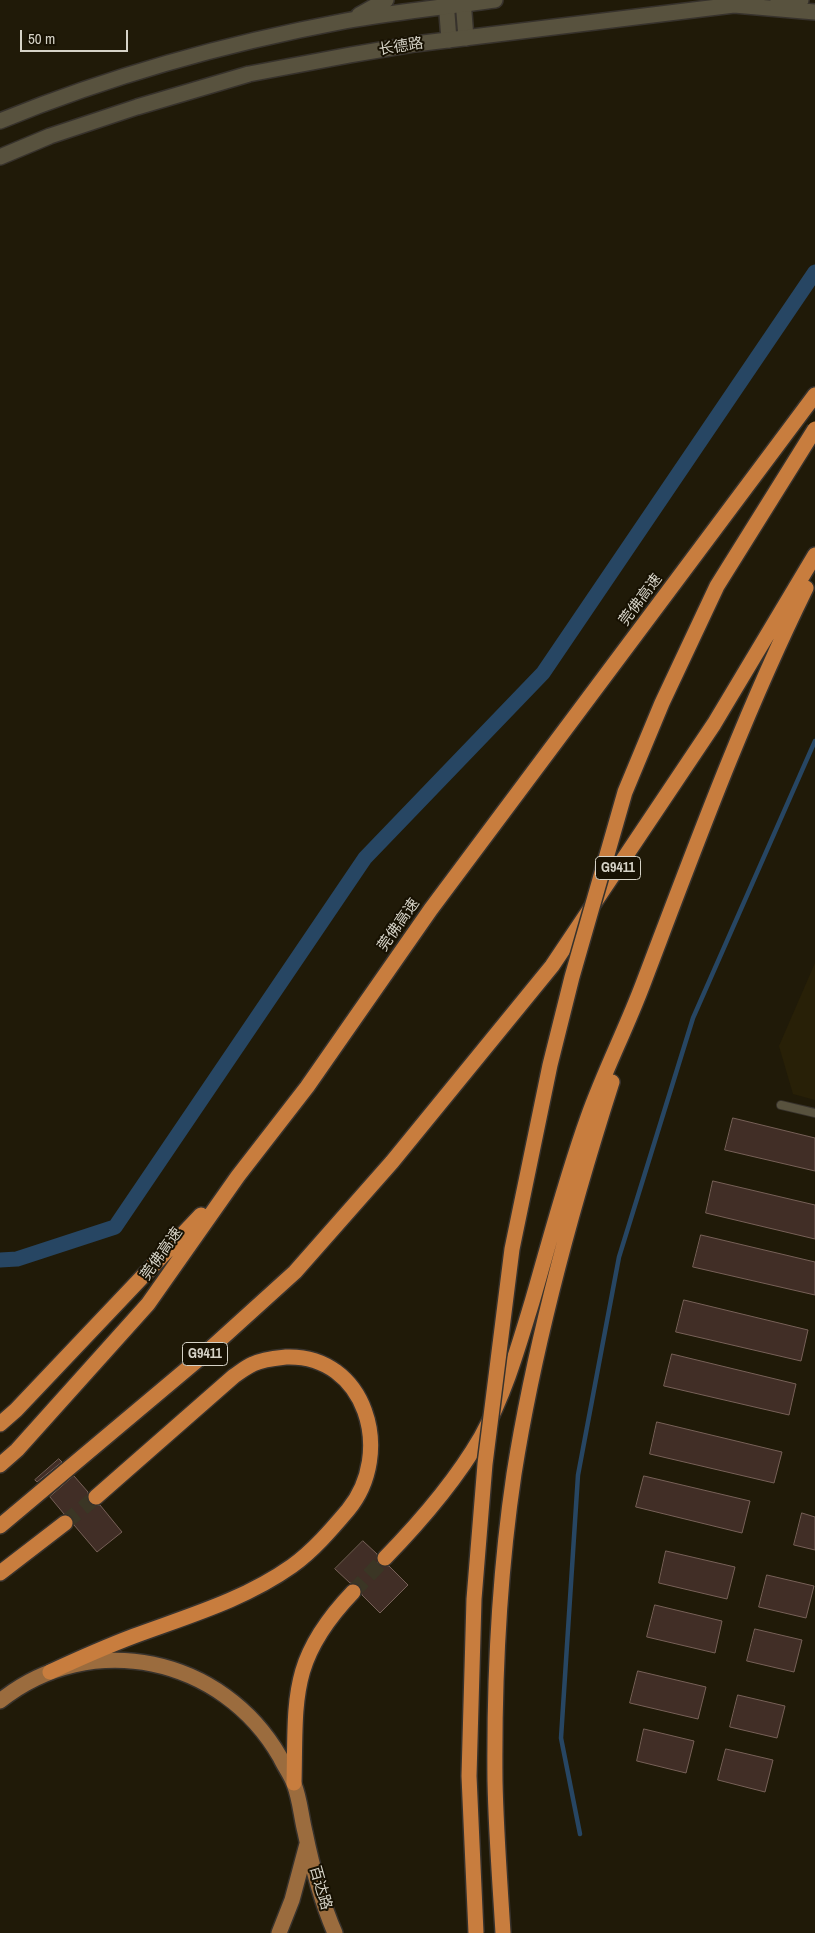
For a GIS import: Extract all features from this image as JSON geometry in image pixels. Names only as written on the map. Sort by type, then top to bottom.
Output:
[{"type":"highway","name":"莞佛高速","points":[[0,1465],[17,1450],[148,1304],[238,1176],[307,1088],[431,909],[815,395]]},
{"type":"highway","points":[[476,1933],[469,1776],[474,1599],[484,1464],[512,1248],[550,1065],[572,976],[625,792],[662,703],[717,586],[815,429]]},
{"type":"highway","name":"G9411","points":[[0,1526],[200,1358],[295,1272],[392,1162],[552,966],[714,724],[815,555]]},
{"type":"highway","points":[[385,1558],[449,1486],[482,1435],[496,1406],[513,1364],[566,1179],[589,1114],[641,988],[708,810],[784,634],[815,570]]},
{"type":"highway","points":[[503,1933],[495,1782],[496,1683],[501,1597],[514,1474],[541,1334],[598,1126],[641,988]]},
{"type":"highway","points":[[0,1424],[16,1410],[238,1176]]},
{"type":"highway","points":[[50,1672],[100,1649],[201,1613],[242,1596],[293,1565],[332,1528],[358,1494],[366,1477],[372,1445],[366,1413],[344,1380],[315,1360],[296,1357],[275,1358],[254,1363],[234,1376],[96,1497]]},
{"type":"highway","points":[[0,1573],[65,1523]]},
{"type":"highway","points":[[294,1784],[295,1719],[300,1674],[315,1638],[352,1592]]},
{"type":"main road","points":[[344,21],[367,12],[386,0]]},
{"type":"main road","points":[[0,122],[126,75],[242,44],[344,21],[446,3],[495,0]]},
{"type":"main road","points":[[734,5],[801,0]]},
{"type":"main road","points":[[463,2],[466,38]]},
{"type":"main road","points":[[446,3],[449,40]]},
{"type":"main road","name":"长德路","points":[[0,157],[50,136],[137,106],[249,74],[350,55],[449,40],[734,5],[815,12]]},
{"type":"main road","name":"百达路","points":[[0,1701],[24,1684],[50,1672],[81,1663],[111,1660],[142,1662],[169,1667],[198,1679],[220,1692],[245,1711],[262,1730],[294,1784],[326,1914],[335,1933]]},
{"type":"main road","points":[[279,1933],[292,1900],[307,1843]]},
{"type":"lane","points":[[782,1105],[815,1113]]},
{"type":"shaded area","points":[[815,963],[815,1100],[793,1094],[779,1046]]},
{"type":"building","points":[[733,1118],[815,1138],[815,1171],[725,1150]]},
{"type":"building","points":[[713,1181],[815,1205],[815,1239],[706,1213]]},
{"type":"building","points":[[701,1235],[815,1262],[815,1295],[693,1267]]},
{"type":"building","points":[[684,1300],[808,1330],[801,1361],[676,1332]]},
{"type":"building","points":[[672,1354],[796,1384],[789,1415],[664,1386]]},
{"type":"building","points":[[657,1422],[782,1452],[774,1483],[650,1454]]},
{"type":"building","points":[[59,1459],[62,1462],[37,1482],[35,1480]]},
{"type":"building","points":[[74,1476],[88,1492],[89,1503],[93,1506],[100,1505],[122,1532],[97,1552],[74,1525],[72,1517],[64,1514],[50,1497]]},
{"type":"building","points":[[644,1476],[750,1501],[742,1533],[636,1507]]},
{"type":"building","points":[[802,1513],[815,1517],[815,1550],[794,1545]]},
{"type":"building","points":[[363,1541],[377,1554],[378,1564],[389,1566],[408,1585],[380,1613],[362,1595],[359,1585],[350,1583],[335,1569]]},
{"type":"building","points":[[666,1551],[735,1567],[727,1599],[659,1583]]},
{"type":"building","points":[[767,1575],[814,1586],[806,1618],[759,1607]]},
{"type":"building","points":[[655,1605],[722,1621],[715,1653],[647,1637]]},
{"type":"building","points":[[755,1629],[802,1640],[794,1672],[747,1661]]},
{"type":"building","points":[[638,1671],[706,1687],[698,1719],[630,1703]]},
{"type":"building","points":[[738,1695],[785,1706],[777,1738],[730,1727]]},
{"type":"building","points":[[644,1729],[694,1741],[686,1773],[637,1761]]},
{"type":"building","points":[[726,1749],[773,1760],[765,1792],[718,1780]]},
{"type":"waterway","points":[[0,1260],[17,1259],[115,1227],[365,858],[543,673],[815,272]]},
{"type":"waterway","points":[[580,1834],[561,1738],[578,1475],[619,1257],[693,1018],[815,741]]},
{"type":"tunnel","points":[[65,1523],[96,1497]]},
{"type":"tunnel","points":[[353,1592],[385,1558]]}]
